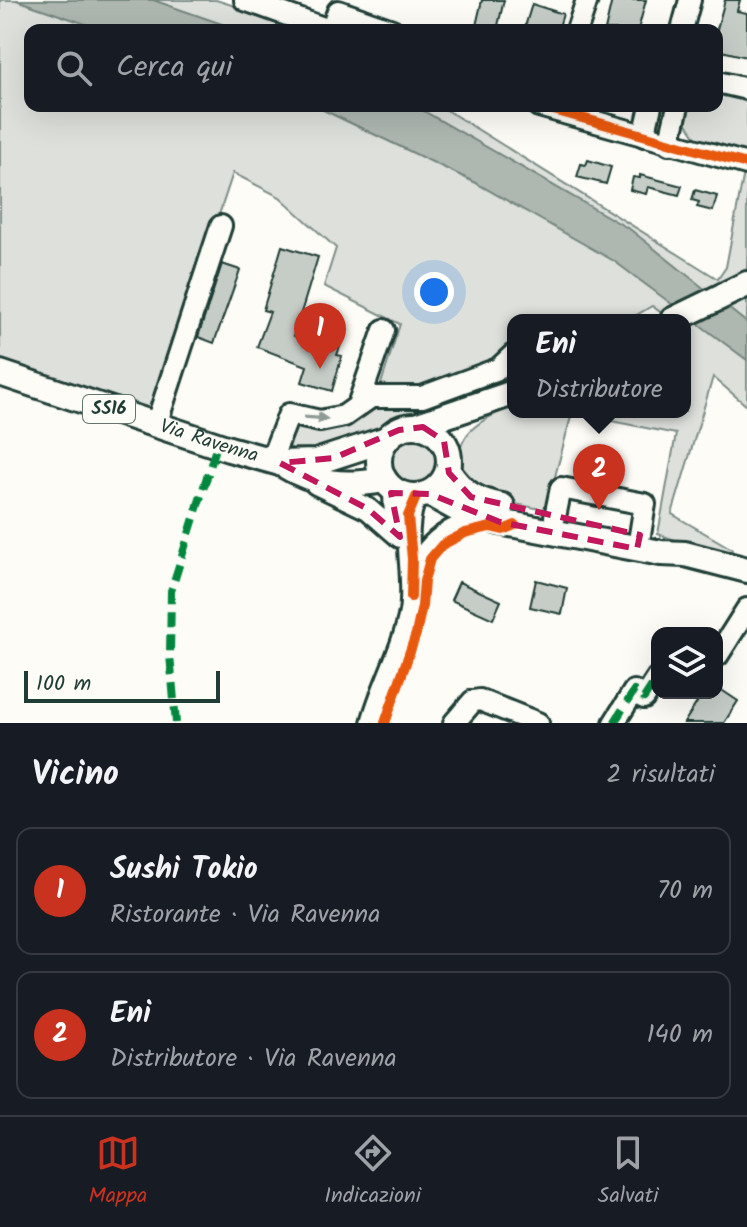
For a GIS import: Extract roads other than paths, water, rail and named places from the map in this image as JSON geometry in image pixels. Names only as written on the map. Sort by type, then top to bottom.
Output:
[{"type":"main road","points":[[685,314],[741,287]]},
{"type":"main road","name":"Via Ravenna","points":[[0,373],[284,466],[322,483],[406,490]]},
{"type":"main road","name":"Via Ravenna","points":[[284,466],[316,462],[387,439],[399,430],[507,395]]},
{"type":"main road","points":[[406,490],[442,484],[457,439],[474,418],[507,396]]},
{"type":"main road","points":[[415,426],[437,434],[444,441],[449,464],[462,490],[480,501],[555,517],[639,542]]},
{"type":"main road","points":[[387,439],[379,463],[406,490],[461,511],[486,518],[670,544],[685,554],[747,570]]},
{"type":"street","points":[[245,0],[313,24]]},
{"type":"street","points":[[579,24],[587,0]]},
{"type":"street","points":[[684,24],[690,0]]},
{"type":"street","points":[[333,24],[338,11],[375,24]]},
{"type":"street","points":[[723,83],[747,89]]},
{"type":"street","points":[[563,112],[747,164]]},
{"type":"street","points":[[644,136],[650,112]]},
{"type":"street","points":[[669,144],[677,112]]},
{"type":"street","points":[[156,425],[221,226]]},
{"type":"street","points":[[358,405],[384,330]]},
{"type":"street","points":[[400,537],[368,509],[284,466],[289,414],[320,421],[344,416],[371,397],[422,397],[498,369],[507,361]]},
{"type":"street","points":[[406,490],[395,523],[412,559]]},
{"type":"street","points":[[372,723],[405,631],[412,584],[406,490]]},
{"type":"street","points":[[412,584],[424,554],[441,535],[466,522],[486,518]]},
{"type":"street","points":[[723,647],[747,609]]},
{"type":"street","points":[[614,723],[634,691],[644,698],[651,687]]},
{"type":"street","points":[[454,723],[473,701],[480,700],[538,723]]},
{"type":"place","name":"Sushi Tokio","points":[[320,369]]},
{"type":"place","name":"Eni","points":[[599,510]]}]
